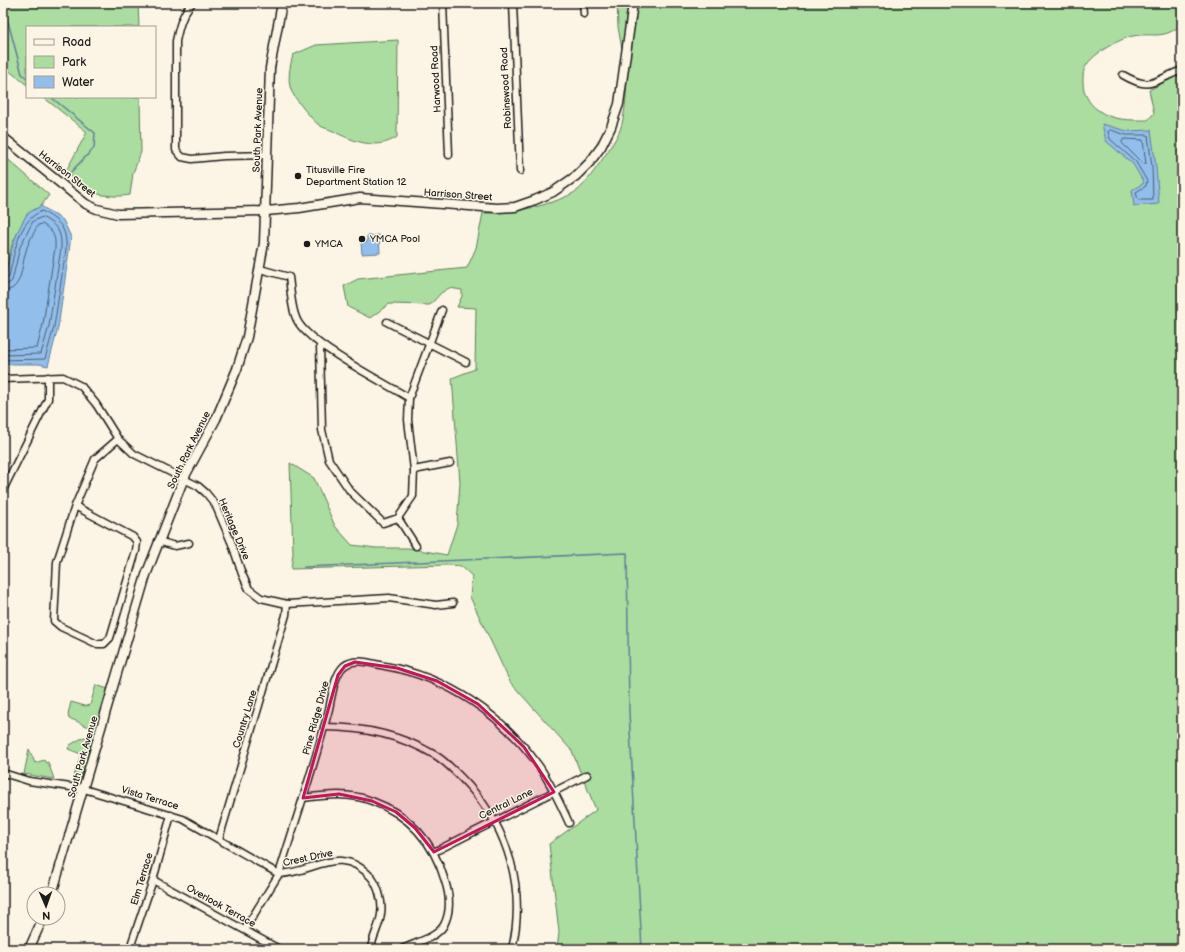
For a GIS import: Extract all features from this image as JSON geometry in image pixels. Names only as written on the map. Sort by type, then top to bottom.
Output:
[{"type":"street","points":[[192,3],[187,9],[180,23],[176,41],[176,150],[182,157],[192,160],[224,156],[267,155]]},
{"type":"street","name":"South Park Avenue","points":[[54,886],[146,575],[158,541],[184,478],[216,419],[237,369],[247,337],[264,243],[270,68],[282,3]]},
{"type":"street","name":"Harwood Road","points":[[442,3],[450,155]]},
{"type":"street","name":"Robinswood Road","points":[[512,3],[520,171]]},
{"type":"street","points":[[583,3],[584,14]]},
{"type":"street","name":"Harrison Street","points":[[3,137],[74,195],[97,209],[118,214],[266,211],[299,208],[360,198],[497,208],[515,207],[553,192],[576,176],[590,162],[601,147],[611,127],[619,104],[633,3]]},
{"type":"street","points":[[1122,75],[1137,84],[1144,85],[1182,70]]},
{"type":"street","points":[[260,269],[290,278],[292,299],[298,322],[320,345],[409,398]]},
{"type":"street","points":[[320,345],[322,430],[329,460],[350,491],[383,522],[398,518],[413,496],[414,470],[408,420],[409,398],[442,310]]},
{"type":"street","points":[[387,322],[466,362]]},
{"type":"street","points":[[3,490],[48,399],[48,377]]},
{"type":"street","name":"Heritage Drive","points":[[3,379],[63,377],[81,386],[96,404],[118,439],[134,454],[184,478],[201,489],[215,504],[249,589],[261,598],[287,604],[389,598],[436,605],[453,603]]},
{"type":"street","points":[[75,506],[133,537],[137,542],[136,551],[112,632],[108,641],[104,644],[97,644],[61,627],[54,618],[56,562],[75,506],[95,459],[118,439]]},
{"type":"street","points":[[414,470],[450,463]]},
{"type":"street","points":[[398,518],[416,546]]},
{"type":"street","points":[[158,541],[175,546],[189,543]]},
{"type":"street","name":"Country Lane","points":[[219,839],[286,615],[287,604]]},
{"type":"street","name":"Pine Ridge Drive","points":[[279,874],[303,798],[338,675],[344,666],[355,662],[397,668],[437,682],[478,704],[499,721],[524,747],[554,792],[569,822]]},
{"type":"street","points":[[324,727],[352,727],[376,731],[416,746],[436,756],[461,777],[480,798],[495,820],[507,847],[514,872],[517,913],[512,949]]},
{"type":"street","name":"Vista Terrace","points":[[3,773],[29,781],[84,789],[183,819],[279,874]]},
{"type":"street","name":"Central Lane","points":[[434,852],[587,775]]},
{"type":"street","points":[[303,798],[339,794],[372,801],[396,812],[415,828],[434,852],[448,888],[450,910],[443,926],[429,937],[402,949]]},
{"type":"street","name":"Elm Terrace","points":[[133,949],[132,942],[153,880],[171,815]]},
{"type":"street","name":"Crest Drive","points":[[245,929],[279,874],[288,874],[328,862],[348,861],[363,868],[375,882],[382,912],[371,949]]},
{"type":"street","name":"Overlook Terrace","points":[[153,880],[245,929],[279,949]]},
{"type":"street","points":[[29,949],[39,926]]},
{"type":"highlighted area","points":[[355,662],[397,668],[437,681],[478,704],[524,747],[554,792],[434,852],[415,828],[396,812],[372,801],[339,794],[303,798],[338,675],[345,666]]},
{"type":"green space","points":[[3,3],[138,3],[139,26],[26,26],[26,84],[3,66]]},
{"type":"green space","points":[[617,3],[630,3],[623,55],[618,27]]},
{"type":"green space","points":[[636,3],[1182,3],[1182,24],[1164,34],[1133,36],[1120,40],[1105,48],[1087,64],[1084,71],[1083,82],[1085,94],[1089,101],[1103,114],[1122,119],[1148,120],[1154,113],[1149,90],[1182,73],[1182,949],[557,949],[559,932],[549,844],[596,810],[584,780],[591,776],[588,770],[581,774],[572,751],[510,682],[470,597],[472,576],[461,566],[448,565],[291,569],[293,553],[290,463],[314,478],[335,526],[352,545],[376,548],[408,548],[447,555],[457,524],[460,483],[452,378],[475,369],[476,308],[457,307],[462,296],[462,290],[449,288],[441,293],[430,305],[389,304],[370,318],[348,307],[344,286],[358,279],[467,268],[476,248],[483,213],[506,212],[532,208],[558,200],[578,190],[588,179],[607,152],[622,124],[625,110],[626,73]]},
{"type":"green space","points":[[398,40],[397,137],[389,141],[373,144],[365,143],[356,141],[322,127],[316,123],[301,106],[291,90],[289,80],[293,55],[316,45]]},
{"type":"green space","points":[[44,98],[140,98],[141,152],[133,173],[130,195],[109,196],[94,193],[81,187],[71,178],[67,169],[87,132]]},
{"type":"green space","points":[[3,155],[49,195],[41,206],[27,214],[12,244],[3,283]]},
{"type":"green space","points":[[96,685],[108,689],[98,722],[94,725],[87,726],[69,719],[68,714],[71,702],[85,706],[90,705]]},
{"type":"green space","points":[[84,737],[91,739],[92,747],[79,781],[74,776],[81,754],[68,749],[70,745]]},
{"type":"green space","points":[[29,749],[35,763],[44,760],[46,763],[48,762],[54,779],[24,774]]},
{"type":"water","points":[[1102,124],[1127,131],[1151,130],[1159,204],[1134,206],[1132,190],[1144,183],[1133,164],[1106,141]]},
{"type":"water","points":[[41,206],[63,220],[71,237],[58,328],[48,366],[39,364],[3,364],[3,307],[7,269],[11,250],[27,214]]},
{"type":"water","points":[[379,235],[380,253],[362,254],[361,243],[367,242],[367,236]]},
{"type":"waterway","points":[[3,3],[22,74],[26,77]]},
{"type":"waterway","points":[[52,98],[95,133],[94,148],[71,172]]},
{"type":"waterway","points":[[304,567],[627,553],[629,712],[642,949]]},
{"type":"place","name":"Titusville Fire Department Station 12","points":[[298,176]]},
{"type":"place","name":"YMCA Pool","points":[[362,239]]},
{"type":"place","name":"YMCA","points":[[307,244]]}]
